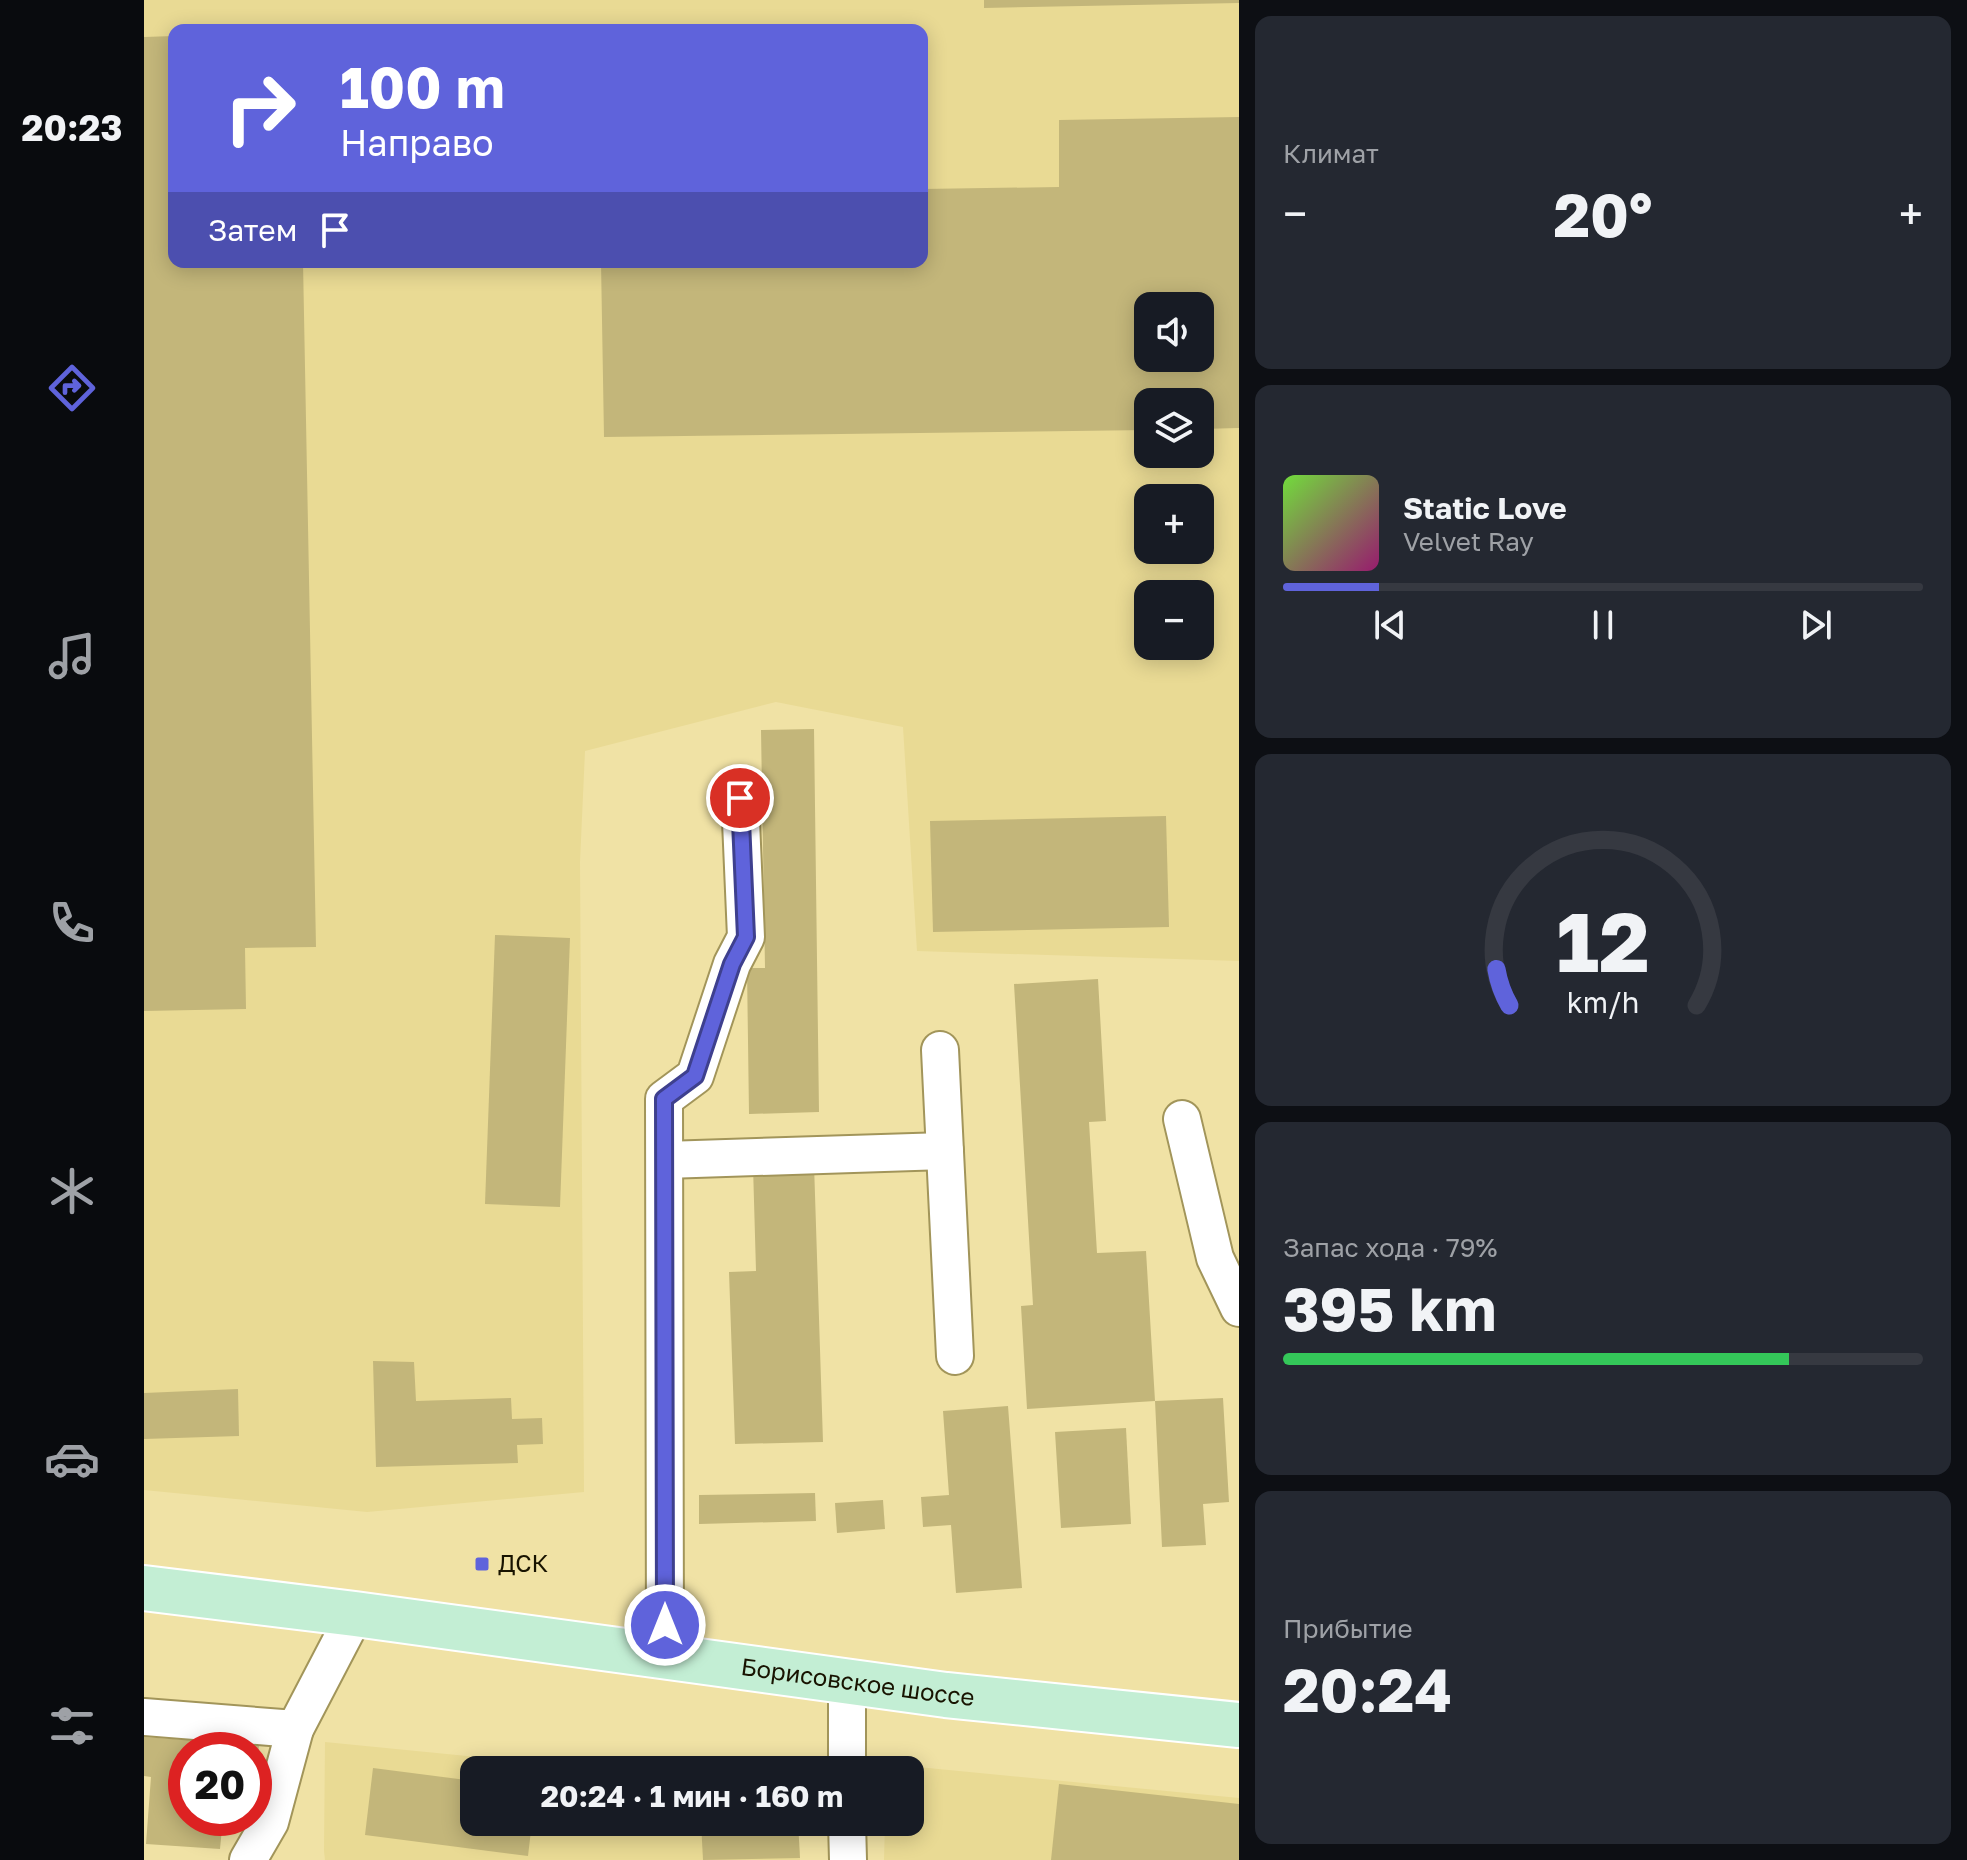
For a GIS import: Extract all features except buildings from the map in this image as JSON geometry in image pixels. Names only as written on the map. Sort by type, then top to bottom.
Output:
[{"type":"main road","name":"Борисовское шоссе","points":[[144,1588],[946,1695],[1239,1725]]},
{"type":"street","points":[[665,1656],[664,1099],[695,1076],[732,964],[746,937],[740,798]]},
{"type":"street","points":[[940,1050],[955,1356]]},
{"type":"street","points":[[1182,1119],[1215,1258],[1239,1308]]},
{"type":"street","points":[[665,1160],[945,1151]]},
{"type":"street","points":[[248,1860],[270,1822],[295,1729],[355,1614]]},
{"type":"street","points":[[847,1682],[847,1756]]},
{"type":"street","points":[[144,1717],[295,1729]]},
{"type":"street","points":[[847,1836],[848,1860]]},
{"type":"shaded area","points":[[144,0],[1239,0],[1239,961],[917,951],[903,727],[776,702],[585,751],[580,862],[584,1492],[367,1512],[144,1490]]},
{"type":"shaded area","points":[[325,1742],[466,1756],[460,1756],[460,1836],[799,1836],[800,1860],[325,1860]]},
{"type":"shaded area","points":[[924,1768],[1239,1798],[1239,1860],[884,1860],[885,1836],[924,1836]]},
{"type":"place","name":"ДСК","points":[[482,1564]]},
{"type":"route","points":[[665,1625],[664,1099],[695,1076],[732,964],[746,937],[740,798]]}]
